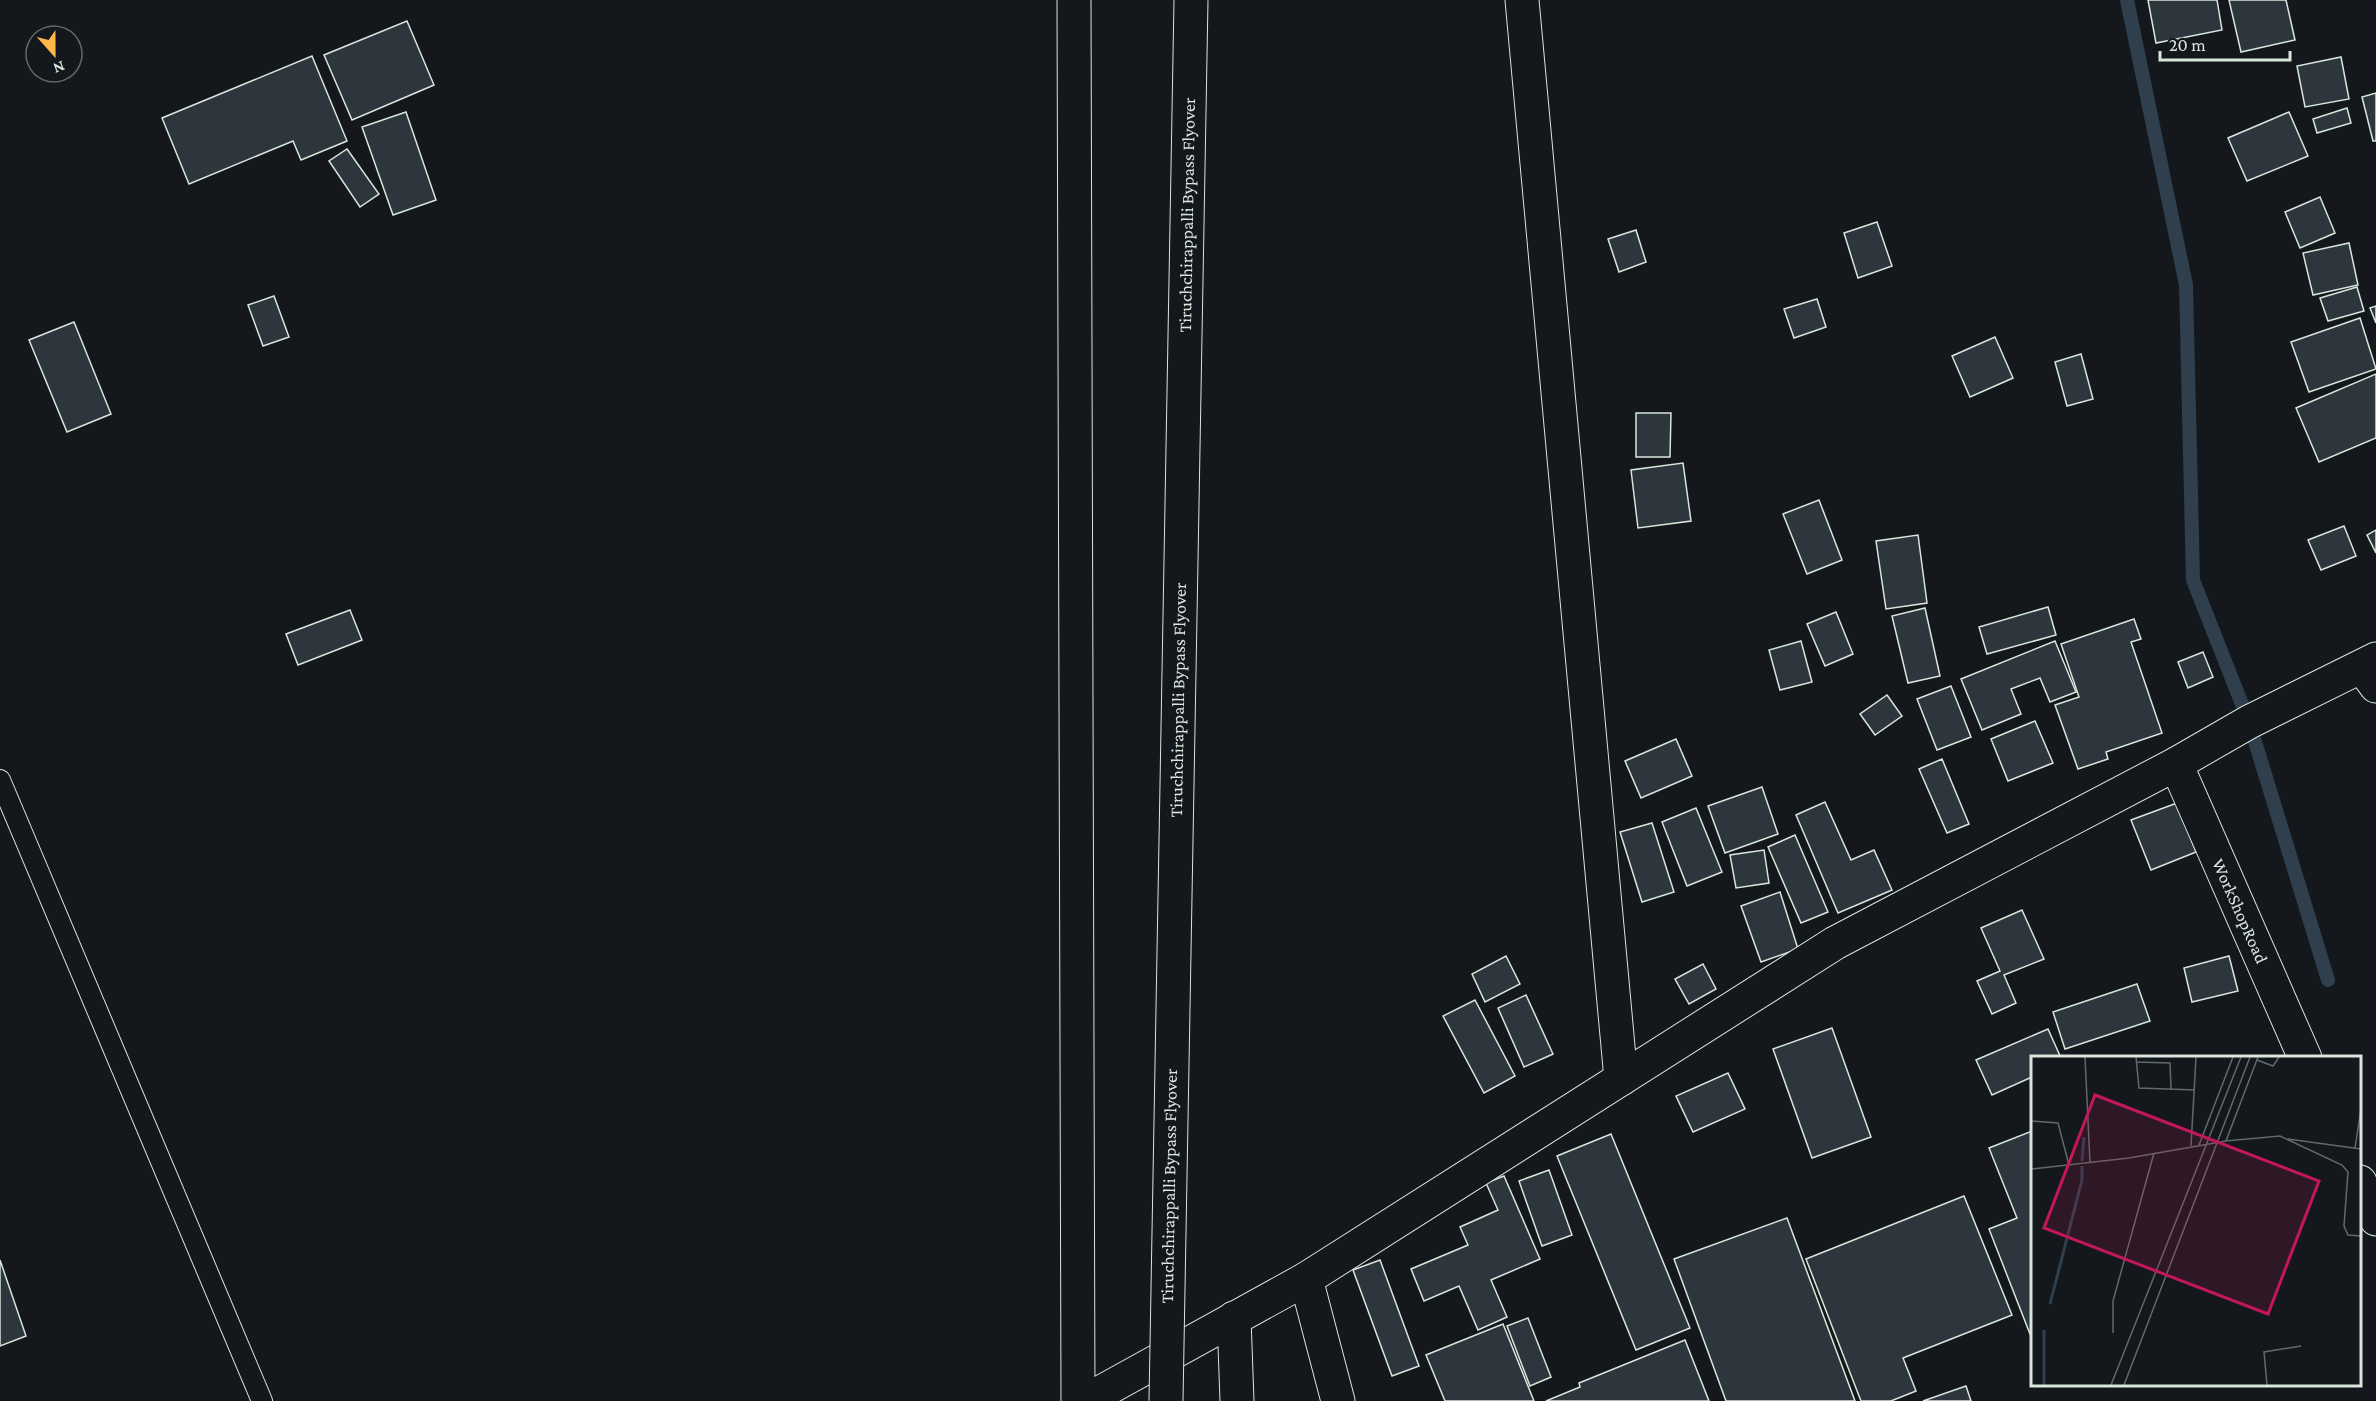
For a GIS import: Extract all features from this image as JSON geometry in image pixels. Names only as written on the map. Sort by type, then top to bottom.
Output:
[{"type":"main road","points":[[1074,0],[1078,1401]]},
{"type":"main road","name":"Tiruchchirappalli Bypass Flyover","points":[[1166,1401],[1191,0]]},
{"type":"main road","points":[[1522,0],[1621,1079]]},
{"type":"main road","points":[[1085,1401],[1306,1280],[1834,943],[2176,764],[2249,722],[2371,671]]},
{"type":"main road","name":"WorkShopRoad","points":[[2176,764],[2304,1056]]},
{"type":"main road","points":[[2361,1184],[2376,1219]]},
{"type":"main road","points":[[1306,1280],[1338,1401]]},
{"type":"main road","points":[[1234,1318],[1237,1401]]},
{"type":"lane","points":[[0,780],[262,1401]]},
{"type":"building","points":[[2148,0],[2217,0],[2222,30],[2156,43]]},
{"type":"building","points":[[2229,0],[2286,0],[2295,40],[2241,52]]},
{"type":"building","points":[[407,21],[434,85],[352,120],[324,55]]},
{"type":"building","points":[[312,56],[347,141],[301,160],[293,141],[189,184],[162,118]]},
{"type":"building","points":[[2341,57],[2349,99],[2305,107],[2297,66]]},
{"type":"building","points":[[2376,93],[2376,141],[2373,141],[2362,97]]},
{"type":"building","points":[[2347,108],[2351,123],[2317,133],[2313,119]]},
{"type":"building","points":[[406,112],[436,200],[393,215],[362,127]]},
{"type":"building","points":[[2289,112],[2308,156],[2247,181],[2228,138]]},
{"type":"building","points":[[347,149],[379,194],[360,207],[329,161]]},
{"type":"building","points":[[2320,197],[2335,233],[2300,248],[2285,212]]},
{"type":"building","points":[[1877,222],[1892,266],[1858,278],[1844,233]]},
{"type":"building","points":[[1636,230],[1646,262],[1619,272],[1608,239]]},
{"type":"building","points":[[2349,243],[2358,285],[2313,295],[2303,253]]},
{"type":"building","points":[[2357,287],[2364,311],[2328,321],[2320,298]]},
{"type":"building","points":[[274,296],[289,337],[263,346],[248,305]]},
{"type":"building","points":[[1817,299],[1826,327],[1794,338],[1784,309]]},
{"type":"building","points":[[2376,306],[2376,323],[2370,308]]},
{"type":"building","points":[[2360,318],[2376,369],[2309,392],[2291,342]]},
{"type":"building","points":[[74,322],[111,414],[67,432],[29,340]]},
{"type":"building","points":[[1995,337],[2013,378],[1970,397],[1952,356]]},
{"type":"building","points":[[2081,354],[2093,399],[2067,406],[2055,362]]},
{"type":"building","points":[[2376,374],[2376,438],[2319,462],[2296,408]]},
{"type":"building","points":[[1636,413],[1671,413],[1670,457],[1636,457]]},
{"type":"building","points":[[1683,463],[1691,521],[1638,528],[1631,470]]},
{"type":"building","points":[[1819,500],[1842,560],[1807,574],[1783,514]]},
{"type":"building","points":[[2344,526],[2356,556],[2321,570],[2308,540]]},
{"type":"building","points":[[2376,530],[2376,553],[2367,535]]},
{"type":"building","points":[[1918,535],[1927,603],[1886,609],[1876,541]]},
{"type":"building","points":[[2048,607],[2056,635],[1987,654],[1979,627]]},
{"type":"building","points":[[1925,608],[1940,676],[1908,683],[1892,616]]},
{"type":"building","points":[[350,610],[362,640],[298,665],[286,634]]},
{"type":"building","points":[[1836,612],[1853,654],[1825,666],[1807,624]]},
{"type":"building","points":[[2134,619],[2141,639],[2131,642],[2162,733],[2106,752],[2108,759],[2078,769],[2055,705],[2079,697],[2061,644]]},
{"type":"building","points":[[1801,641],[1812,682],[1780,690],[1769,650]]},
{"type":"building","points":[[2055,641],[2076,692],[2050,702],[2040,678],[2011,689],[2021,714],[1982,730],[1961,679]]},
{"type":"building","points":[[2203,652],[2213,677],[2188,688],[2178,662]]},
{"type":"building","points":[[1951,686],[1971,737],[1937,750],[1917,699]]},
{"type":"building","points":[[1887,695],[1902,716],[1875,735],[1860,714]]},
{"type":"building","points":[[2035,721],[2053,763],[2008,781],[1991,739]]},
{"type":"building","points":[[1676,739],[1692,776],[1641,798],[1625,761]]},
{"type":"building","points":[[1942,759],[1969,824],[1947,833],[1919,769]]},
{"type":"building","points":[[1762,787],[1778,834],[1725,853],[1708,806]]},
{"type":"building","points":[[1825,802],[1851,860],[1874,850],[1892,890],[1838,913],[1796,815]]},
{"type":"building","points":[[2177,803],[2196,852],[2151,870],[2131,820]]},
{"type":"building","points":[[1696,808],[1722,872],[1687,886],[1662,822]]},
{"type":"building","points":[[1652,823],[1674,892],[1642,902],[1620,832]]},
{"type":"building","points":[[1795,835],[1828,912],[1801,923],[1768,847]]},
{"type":"building","points":[[1764,850],[1769,883],[1736,888],[1730,855]]},
{"type":"building","points":[[1780,892],[1798,949],[1761,962],[1741,906]]},
{"type":"building","points":[[2022,910],[2044,959],[2004,975],[2016,1003],[1992,1014],[1977,981],[2000,971],[1981,928]]},
{"type":"building","points":[[1506,956],[1520,984],[1485,1002],[1472,974]]},
{"type":"building","points":[[2229,956],[2238,991],[2192,1002],[2184,968]]},
{"type":"building","points":[[1703,964],[1716,989],[1689,1004],[1675,979]]},
{"type":"building","points":[[2137,984],[2150,1021],[2065,1049],[2053,1012]]},
{"type":"building","points":[[1526,995],[1553,1054],[1524,1067],[1498,1008]]},
{"type":"building","points":[[1475,1000],[1515,1076],[1484,1093],[1443,1016]]},
{"type":"building","points":[[1832,1028],[1871,1137],[1812,1158],[1773,1049]]},
{"type":"building","points":[[2048,1029],[2060,1056],[2031,1056],[2031,1077],[1992,1095],[1976,1060]]},
{"type":"building","points":[[1728,1073],[1745,1109],[1693,1132],[1676,1096]]},
{"type":"building","points":[[2031,1131],[2030,1334],[1989,1229],[2017,1218],[1989,1148]]},
{"type":"building","points":[[1611,1134],[1690,1328],[1636,1350],[1557,1156]]},
{"type":"building","points":[[1549,1170],[1572,1235],[1542,1246],[1519,1181]]},
{"type":"building","points":[[1504,1176],[1540,1259],[1491,1280],[1507,1317],[1478,1330],[1459,1286],[1424,1301],[1411,1269],[1468,1245],[1460,1227],[1498,1210],[1486,1183]]},
{"type":"building","points":[[1964,1196],[2012,1315],[1903,1358],[1916,1391],[1891,1401],[1861,1401],[1806,1259]]},
{"type":"building","points":[[1787,1218],[1855,1401],[1726,1401],[1674,1259]]},
{"type":"building","points":[[0,1260],[26,1336],[0,1346]]},
{"type":"building","points":[[1380,1260],[1419,1366],[1392,1376],[1353,1270]]},
{"type":"building","points":[[1528,1318],[1551,1377],[1530,1386],[1507,1326]]},
{"type":"building","points":[[1503,1324],[1534,1401],[1445,1401],[1426,1355]]},
{"type":"building","points":[[1685,1340],[1709,1401],[1546,1401],[1580,1387],[1579,1383]]},
{"type":"building","points":[[1966,1386],[1971,1401],[1923,1401]]},
{"type":"waterway","points":[[2127,0],[2186,285],[2193,580],[2249,722],[2328,980]]}]
